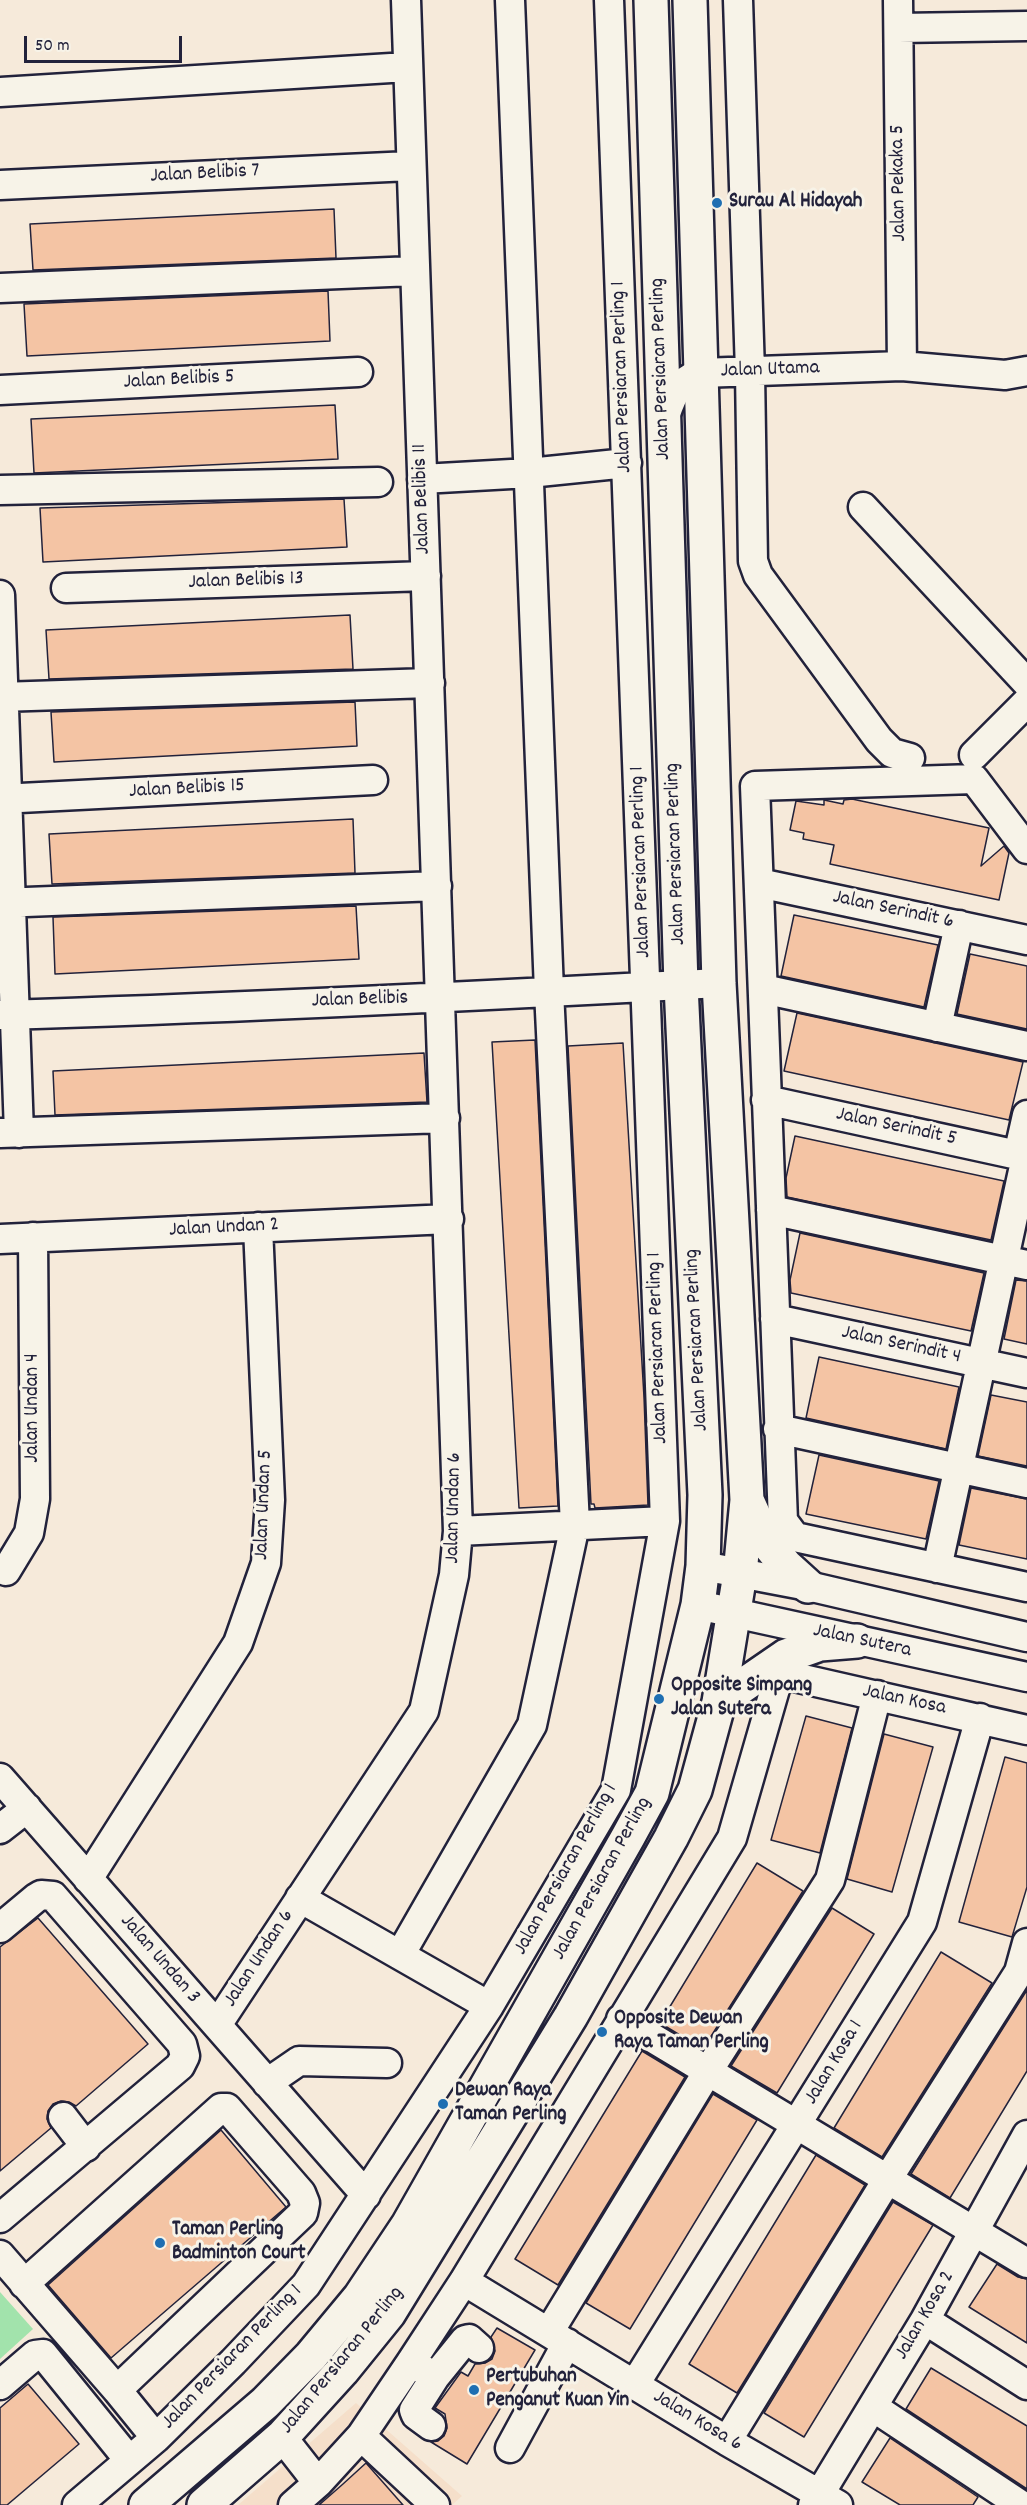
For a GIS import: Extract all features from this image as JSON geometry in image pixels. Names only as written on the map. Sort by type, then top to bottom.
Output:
[{"type":"main road","name":"Jalan Persiaran Perling","points":[[146,2505],[265,2403],[311,2356],[360,2297],[408,2225],[652,1792],[698,1605],[703,1566],[705,1495],[681,985],[651,0]]},
{"type":"main road","name":"Jalan Persiaran Perling","points":[[204,2505],[282,2437],[342,2371],[389,2313],[570,2016],[671,1838],[695,1790],[719,1702],[740,1574],[747,1500],[719,983],[690,0]]},
{"type":"main road","points":[[747,1500],[765,1540],[786,1566],[808,1586]]},
{"type":"main road","points":[[719,1702],[786,1656],[820,1644],[857,1641]]},
{"type":"street","name":"Jalan Belibis 11","points":[[406,0],[410,166],[441,998]]},
{"type":"street","points":[[400,1955],[532,1725],[575,1525],[549,991],[510,0]]},
{"type":"street","name":"Jalan Persiaran Perling 1","points":[[77,2505],[156,2438],[306,2285],[489,2006],[616,1790],[665,1521],[609,0]]},
{"type":"street","points":[[738,0],[750,372],[753,561],[758,575],[879,740],[892,753],[910,758]]},
{"type":"street","name":"Jalan Pekaka 5","points":[[898,0],[902,366]]},
{"type":"street","points":[[899,28],[1027,26]]},
{"type":"street","points":[[0,92],[407,67]]},
{"type":"street","name":"Jalan Belibis 7","points":[[0,184],[410,166]]},
{"type":"street","points":[[0,288],[414,271]]},
{"type":"street","name":"Jalan Utama","points":[[664,419],[675,391],[684,380],[700,373],[902,366],[1005,375],[1027,371]]},
{"type":"street","name":"Jalan Belibis 5","points":[[0,390],[358,372]]},
{"type":"street","points":[[422,479],[529,473],[627,463]]},
{"type":"street","points":[[0,490],[378,482]]},
{"type":"street","points":[[863,507],[1027,683]]},
{"type":"street","name":"Jalan Belibis 13","points":[[66,588],[426,576]]},
{"type":"street","points":[[0,595],[9,1133],[445,1118]]},
{"type":"street","points":[[2,697],[430,683]]},
{"type":"street","points":[[974,755],[1027,702]]},
{"type":"street","points":[[1027,849],[974,779],[755,786],[783,1521],[795,1537],[1027,1587]]},
{"type":"street","name":"Jalan Belibis 15","points":[[4,799],[373,780]]},
{"type":"street","name":"Jalan Serindit 6","points":[[759,883],[1027,940]]},
{"type":"street","points":[[6,903],[437,886]]},
{"type":"street","points":[[937,1027],[959,926]]},
{"type":"street","name":"Jalan Belibis","points":[[8,1014],[441,998],[549,991],[647,989],[719,983]]},
{"type":"street","points":[[763,989],[1027,1046]]},
{"type":"street","name":"Jalan Undan 6","points":[[217,2025],[424,1711],[454,1575],[458,1531],[441,998]]},
{"type":"street","name":"Jalan Serindit 5","points":[[766,1100],[1024,1156]]},
{"type":"street","points":[[937,1568],[981,1363],[1016,1263],[1027,1115]]},
{"type":"street","points":[[771,1210],[1016,1263]]},
{"type":"street","name":"Jalan Undan 2","points":[[0,1239],[449,1219]]},
{"type":"street","name":"Jalan Undan 5","points":[[88,1878],[238,1643],[266,1563],[270,1500],[258,1227]]},
{"type":"street","name":"Jalan Undan 4","points":[[6,1571],[29,1533],[35,1498],[33,1237]]},
{"type":"street","name":"Jalan Serindit 4","points":[[776,1319],[1027,1373]]},
{"type":"street","points":[[778,1429],[1027,1483]]},
{"type":"street","points":[[458,1531],[665,1521]]},
{"type":"street","name":"Jalan Sutera","points":[[703,1566],[808,1586],[1027,1636]]},
{"type":"street","name":"Jalan Sutera","points":[[698,1605],[1027,1677]]},
{"type":"street","name":"Jalan Kosa","points":[[621,2019],[732,1838],[774,1689],[780,1677],[794,1677],[1027,1730]]},
{"type":"street","points":[[510,2448],[558,2337],[708,2071],[830,1880],[877,1695]]},
{"type":"street","name":"Jalan Kosa 1","points":[[635,2384],[922,1922],[980,1718]]},
{"type":"street","name":"Jalan Undan 3","points":[[0,1778],[366,2195]]},
{"type":"street","points":[[0,1829],[27,1808]]},
{"type":"street","points":[[0,1928],[36,1898],[41,1895],[53,1896],[185,2050],[184,2061],[180,2066],[0,2218]]},
{"type":"street","points":[[300,1898],[489,2006]]},
{"type":"street","points":[[728,2441],[887,2180],[1019,1971],[1027,1943]]},
{"type":"street","points":[[293,2505],[318,2483],[361,2436],[411,2362],[464,2281],[621,2019],[1027,2263]]},
{"type":"street","points":[[267,2083],[300,2061],[387,2064]]},
{"type":"street","points":[[24,2284],[216,2112],[221,2108],[227,2108],[301,2193],[305,2203],[303,2213],[117,2390]]},
{"type":"street","points":[[63,2118],[86,2147]]},
{"type":"street","name":"Jalan Kosa 2","points":[[824,2502],[873,2407],[1026,2141]]},
{"type":"street","points":[[0,2255],[156,2438]]},
{"type":"street","name":"Jalan Kosa 6","points":[[464,2281],[824,2502]]},
{"type":"street","points":[[925,2320],[1027,2385]]},
{"type":"street","points":[[431,2426],[416,2415],[414,2410],[435,2378],[465,2340],[469,2339],[479,2348]]},
{"type":"street","points":[[0,2385],[35,2355],[43,2354],[129,2460]]},
{"type":"street","points":[[411,2362],[435,2378]]},
{"type":"street","points":[[873,2407],[1021,2505]]},
{"type":"street","points":[[361,2436],[435,2505]]},
{"type":"street","points":[[282,2437],[318,2483]]},
{"type":"shaded area","points":[[356,2403],[462,2496],[452,2505],[238,2505]]},
{"type":"green space","points":[[0,2292],[33,2329],[0,2359]]},
{"type":"building","points":[[334,209],[336,258],[33,270],[30,224]]},
{"type":"building","points":[[328,291],[330,341],[27,356],[24,304]]},
{"type":"building","points":[[335,405],[338,459],[34,473],[31,419]]},
{"type":"building","points":[[344,499],[347,547],[43,562],[40,508]]},
{"type":"building","points":[[350,615],[353,669],[49,679],[46,630]]},
{"type":"building","points":[[355,702],[357,746],[54,762],[51,712]]},
{"type":"building","points":[[852,799],[989,828],[981,866],[1004,846],[1009,853],[999,900],[830,864],[834,845],[803,839],[804,833],[790,830],[796,801],[824,805],[824,800],[843,804],[844,800]]},
{"type":"building","points":[[353,819],[355,873],[52,884],[49,834]]},
{"type":"building","points":[[356,906],[359,959],[55,974],[53,917]]},
{"type":"building","points":[[794,915],[938,945],[924,1007],[781,976]]},
{"type":"building","points":[[970,954],[1027,966],[1027,1029],[957,1014]]},
{"type":"building","points":[[797,1013],[1023,1062],[1009,1120],[784,1071]]},
{"type":"building","points":[[535,1040],[558,1506],[519,1508],[492,1042]]},
{"type":"building","points":[[623,1043],[644,1397],[648,1505],[595,1508],[594,1504],[591,1504],[568,1046]]},
{"type":"building","points":[[424,1053],[427,1102],[55,1115],[53,1071]]},
{"type":"building","points":[[795,1136],[1004,1181],[991,1240],[787,1197],[786,1178]]},
{"type":"building","points":[[800,1233],[984,1273],[971,1331],[791,1293],[790,1280]]},
{"type":"building","points":[[1016,1280],[1027,1281],[1027,1344],[1004,1339]]},
{"type":"building","points":[[819,1357],[959,1387],[946,1449],[806,1418]]},
{"type":"building","points":[[991,1395],[1027,1402],[1027,1466],[978,1456]]},
{"type":"building","points":[[819,1455],[939,1481],[926,1539],[806,1514]]},
{"type":"building","points":[[971,1488],[1027,1499],[1027,1559],[959,1545]]},
{"type":"building","points":[[806,1716],[852,1728],[820,1853],[771,1840]]},
{"type":"building","points":[[884,1734],[933,1747],[892,1892],[847,1879]]},
{"type":"building","points":[[1005,1757],[1027,1763],[1027,1887],[1012,1937],[959,1922]]},
{"type":"building","points":[[757,1863],[803,1891],[703,2049],[660,2023]]},
{"type":"building","points":[[832,1908],[874,1934],[777,2093],[731,2066]]},
{"type":"building","points":[[38,1918],[148,2044],[76,2106],[61,2101],[53,2104],[48,2111],[47,2119],[51,2128],[0,2171],[0,1947]]},
{"type":"building","points":[[941,1952],[992,1983],[882,2157],[834,2128]]},
{"type":"building","points":[[1027,1990],[1027,2071],[950,2198],[911,2174]]},
{"type":"building","points":[[642,2051],[685,2077],[558,2285],[515,2259]]},
{"type":"building","points":[[713,2094],[757,2120],[630,2329],[586,2303]]},
{"type":"building","name":"Taman Perling Badminton Court","points":[[221,2130],[286,2207],[111,2358],[48,2285]]},
{"type":"building","points":[[816,2155],[865,2185],[737,2393],[689,2364]]},
{"type":"building","points":[[893,2202],[933,2225],[804,2437],[764,2413]]},
{"type":"building","points":[[997,2264],[1018,2277],[1027,2279],[1027,2343],[969,2307]]},
{"type":"building","name":"Pertubuhan Penganut Kuan Yin","points":[[497,2328],[535,2350],[467,2464],[431,2442],[438,2441],[444,2436],[447,2428],[445,2414],[435,2408],[461,2372],[468,2376],[475,2364],[485,2363],[492,2359],[495,2351],[491,2337]]},
{"type":"building","points":[[931,2368],[1027,2426],[1027,2489],[906,2409]]},
{"type":"building","points":[[28,2384],[79,2444],[7,2505],[0,2505],[0,2408]]},
{"type":"building","points":[[890,2438],[978,2497],[973,2505],[900,2505],[862,2482]]},
{"type":"building","points":[[366,2463],[403,2505],[319,2505],[343,2484]]},
{"type":"place","name":"Surau Al Hidayah","points":[[717,203]]},
{"type":"place","name":"Opposite Simpang Jalan Sutera","points":[[659,1699]]},
{"type":"place","name":"Opposite Dewan Raya Taman Perling","points":[[602,2032]]},
{"type":"place","name":"Dewan Raya Taman Perling","points":[[443,2104]]},
{"type":"place","name":"Taman Perling Badminton Court","points":[[160,2243]]},
{"type":"place","name":"Pertubuhan Penganut Kuan Yin","points":[[474,2390]]}]
